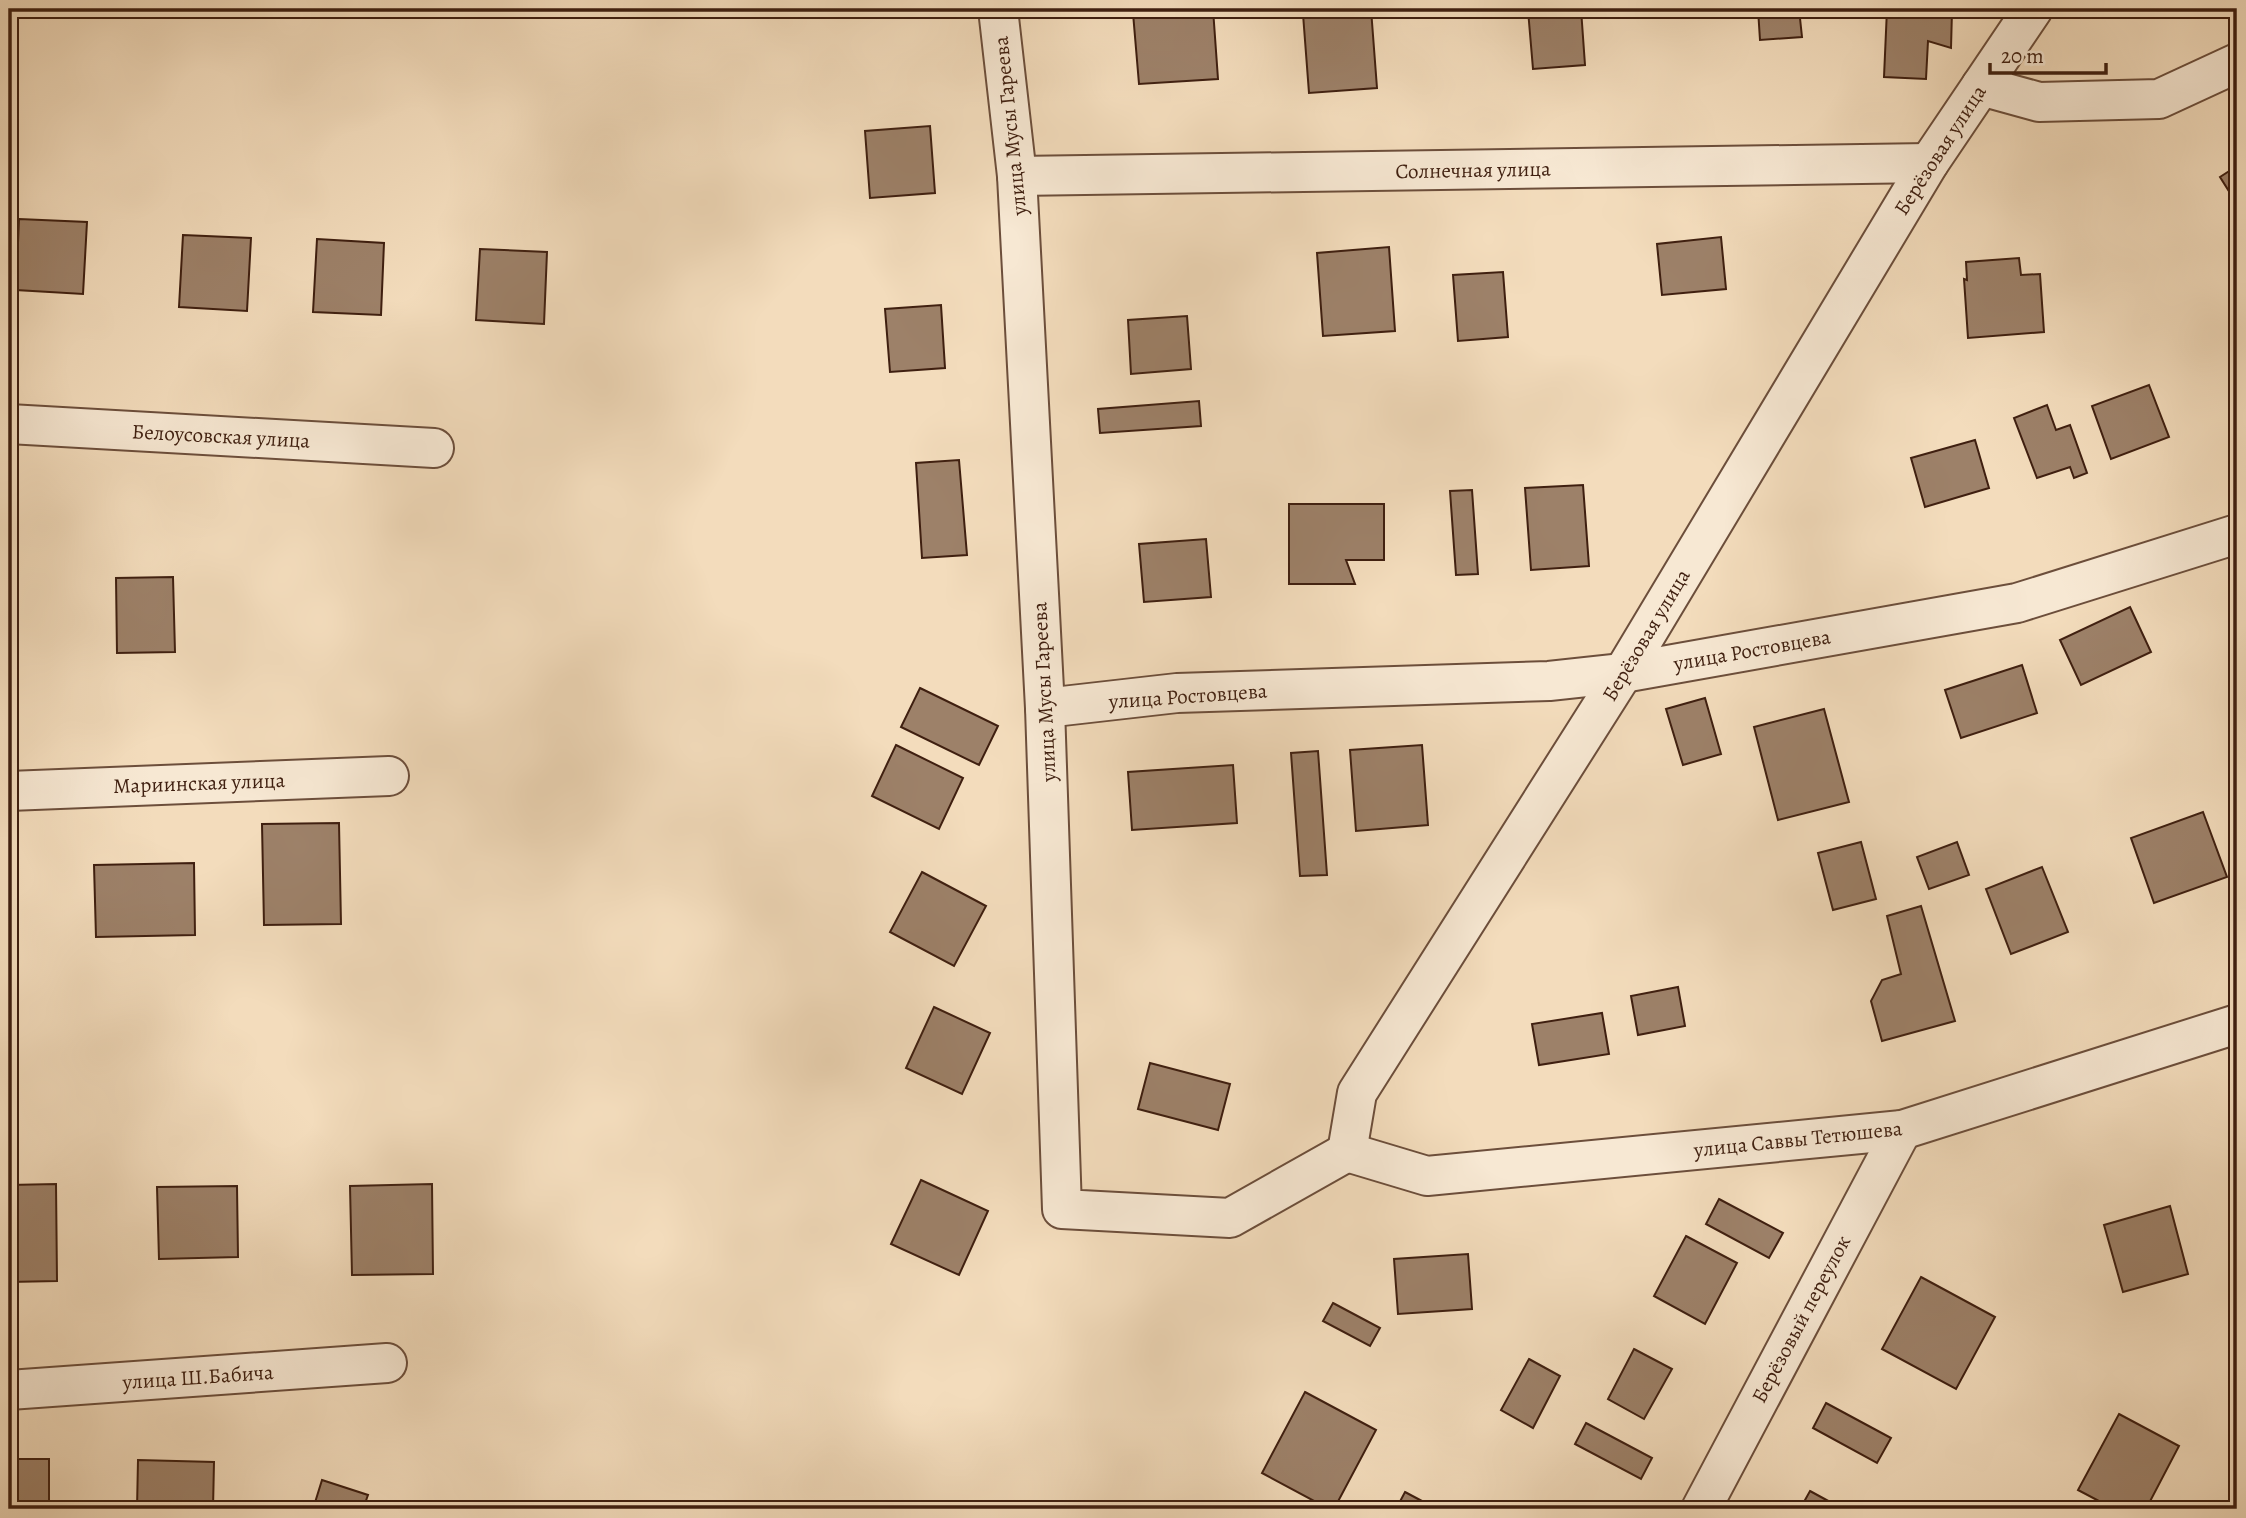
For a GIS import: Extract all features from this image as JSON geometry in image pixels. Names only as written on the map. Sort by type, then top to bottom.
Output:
[{"type":"street","name":"улица Мусы Гареева","points":[[998,9],[1017,176],[1045,708],[1062,1209],[1230,1218],[1347,1152]]},
{"type":"street","name":"Берёзовая улица","points":[[1347,1152],[1357,1093],[1623,673],[1929,163],[2033,9]]},
{"type":"street","points":[[1981,86],[2039,102],[2159,99],[2237,63]]},
{"type":"street","name":"Солнечная улица","points":[[1017,176],[1929,163]]},
{"type":"street","name":"Белоусовская улица","points":[[9,424],[434,448]]},
{"type":"street","name":"улица Ростовцева","points":[[1045,708],[1177,693],[1549,681],[1623,673],[2017,603],[2237,534]]},
{"type":"street","name":"Мариинская улица","points":[[9,791],[389,776]]},
{"type":"street","name":"улица Саввы Тетюшева","points":[[1347,1152],[1427,1176],[1902,1129],[2237,1024]]},
{"type":"street","name":"Берёзовый переулок","points":[[1700,1509],[1902,1129]]},
{"type":"street","name":"улица Ш.Бабича","points":[[9,1390],[387,1363]]},
{"type":"building","points":[[1213,9],[1218,79],[1139,84],[1133,13]]},
{"type":"building","points":[[1371,9],[1377,88],[1309,93],[1303,14]]},
{"type":"building","points":[[1581,9],[1585,65],[1533,69],[1528,10]]},
{"type":"building","points":[[1758,9],[1799,9],[1802,37],[1760,40]]},
{"type":"building","points":[[1887,9],[1952,11],[1951,48],[1928,41],[1926,79],[1884,77]]},
{"type":"building","points":[[930,126],[935,193],[870,198],[865,131]]},
{"type":"building","points":[[2237,166],[2237,204],[2220,177]]},
{"type":"building","points":[[19,219],[87,222],[83,294],[16,290]]},
{"type":"building","points":[[183,235],[251,238],[247,311],[179,307]]},
{"type":"building","points":[[1721,237],[1726,289],[1662,295],[1657,244]]},
{"type":"building","points":[[317,239],[384,243],[381,315],[313,312]]},
{"type":"building","points":[[1389,247],[1395,331],[1323,336],[1317,253]]},
{"type":"building","points":[[480,249],[547,252],[544,324],[476,320]]},
{"type":"building","points":[[2019,258],[2021,275],[2040,274],[2044,332],[1968,338],[1964,279],[1967,280],[1966,262]]},
{"type":"building","points":[[1503,272],[1508,337],[1458,341],[1453,275]]},
{"type":"building","points":[[941,305],[945,368],[890,372],[885,309]]},
{"type":"building","points":[[1187,316],[1191,369],[1131,374],[1128,320]]},
{"type":"building","points":[[2149,385],[2169,437],[2111,459],[2092,406]]},
{"type":"building","points":[[1199,401],[1201,426],[1100,433],[1098,409]]},
{"type":"building","points":[[2047,405],[2056,430],[2070,425],[2087,473],[2074,478],[2070,467],[2037,478],[2014,418]]},
{"type":"building","points":[[1975,440],[1989,488],[1925,507],[1911,458]]},
{"type":"building","points":[[959,460],[967,555],[922,558],[916,463]]},
{"type":"building","points":[[1583,485],[1589,566],[1531,570],[1525,488]]},
{"type":"building","points":[[1472,490],[1478,574],[1456,575],[1450,491]]},
{"type":"building","points":[[1289,504],[1384,504],[1384,560],[1346,560],[1355,584],[1289,584]]},
{"type":"building","points":[[1206,539],[1211,597],[1144,602],[1139,544]]},
{"type":"building","points":[[173,577],[175,652],[117,653],[116,578]]},
{"type":"building","points":[[2130,607],[2151,652],[2081,685],[2060,640]]},
{"type":"building","points":[[2022,665],[2037,713],[1961,738],[1945,690]]},
{"type":"building","points":[[920,688],[998,726],[979,765],[901,727]]},
{"type":"building","points":[[1705,698],[1721,754],[1683,765],[1666,709]]},
{"type":"building","points":[[1824,709],[1849,802],[1778,820],[1754,727]]},
{"type":"building","points":[[896,745],[963,778],[939,829],[872,796]]},
{"type":"building","points":[[1422,745],[1428,825],[1356,831],[1350,750]]},
{"type":"building","points":[[1318,751],[1327,875],[1300,876],[1291,753]]},
{"type":"building","points":[[1233,765],[1237,823],[1132,830],[1128,772]]},
{"type":"building","points":[[2203,812],[2227,877],[2154,903],[2131,838]]},
{"type":"building","points":[[339,823],[341,924],[264,925],[262,824]]},
{"type":"building","points":[[1861,842],[1876,899],[1833,910],[1818,853]]},
{"type":"building","points":[[1957,842],[1969,875],[1929,889],[1917,857]]},
{"type":"building","points":[[194,863],[195,935],[96,937],[94,865]]},
{"type":"building","points":[[2042,867],[2068,932],[2011,954],[1986,889]]},
{"type":"building","points":[[922,872],[986,906],[954,966],[890,932]]},
{"type":"building","points":[[1921,906],[1955,1021],[1882,1041],[1871,1001],[1882,980],[1901,974],[1887,916]]},
{"type":"building","points":[[1678,987],[1685,1026],[1638,1035],[1631,996]]},
{"type":"building","points":[[934,1007],[990,1033],[962,1094],[906,1068]]},
{"type":"building","points":[[1602,1013],[1609,1054],[1539,1065],[1532,1024]]},
{"type":"building","points":[[1150,1063],[1230,1084],[1218,1130],[1138,1109]]},
{"type":"building","points":[[921,1180],[988,1211],[959,1275],[891,1244]]},
{"type":"building","points":[[56,1184],[57,1281],[9,1282],[9,1185]]},
{"type":"building","points":[[432,1184],[433,1274],[352,1275],[350,1186]]},
{"type":"building","points":[[237,1186],[238,1257],[159,1259],[157,1187]]},
{"type":"building","points":[[1719,1199],[1783,1233],[1769,1258],[1706,1224]]},
{"type":"building","points":[[2170,1206],[2188,1274],[2123,1292],[2104,1225]]},
{"type":"building","points":[[1686,1236],[1737,1263],[1705,1324],[1654,1296]]},
{"type":"building","points":[[1468,1254],[1472,1309],[1398,1314],[1394,1259]]},
{"type":"building","points":[[1921,1277],[1995,1317],[1956,1389],[1882,1349]]},
{"type":"building","points":[[1333,1303],[1380,1328],[1370,1346],[1323,1321]]},
{"type":"building","points":[[1634,1349],[1672,1369],[1644,1419],[1608,1399]]},
{"type":"building","points":[[1529,1359],[1560,1376],[1533,1428],[1501,1410]]},
{"type":"building","points":[[1305,1392],[1376,1430],[1334,1509],[1329,1509],[1262,1473]]},
{"type":"building","points":[[1826,1403],[1891,1438],[1877,1463],[1813,1428]]},
{"type":"building","points":[[2119,1414],[2179,1446],[2146,1509],[2114,1509],[2078,1490]]},
{"type":"building","points":[[1586,1423],[1652,1458],[1641,1479],[1575,1444]]},
{"type":"building","points":[[9,1459],[49,1459],[49,1509],[9,1509]]},
{"type":"building","points":[[138,1460],[214,1462],[213,1509],[137,1509]]},
{"type":"building","points":[[322,1480],[368,1495],[363,1509],[313,1509]]},
{"type":"building","points":[[1810,1491],[1843,1509],[1800,1509]]},
{"type":"building","points":[[1405,1492],[1437,1509],[1396,1509]]}]
